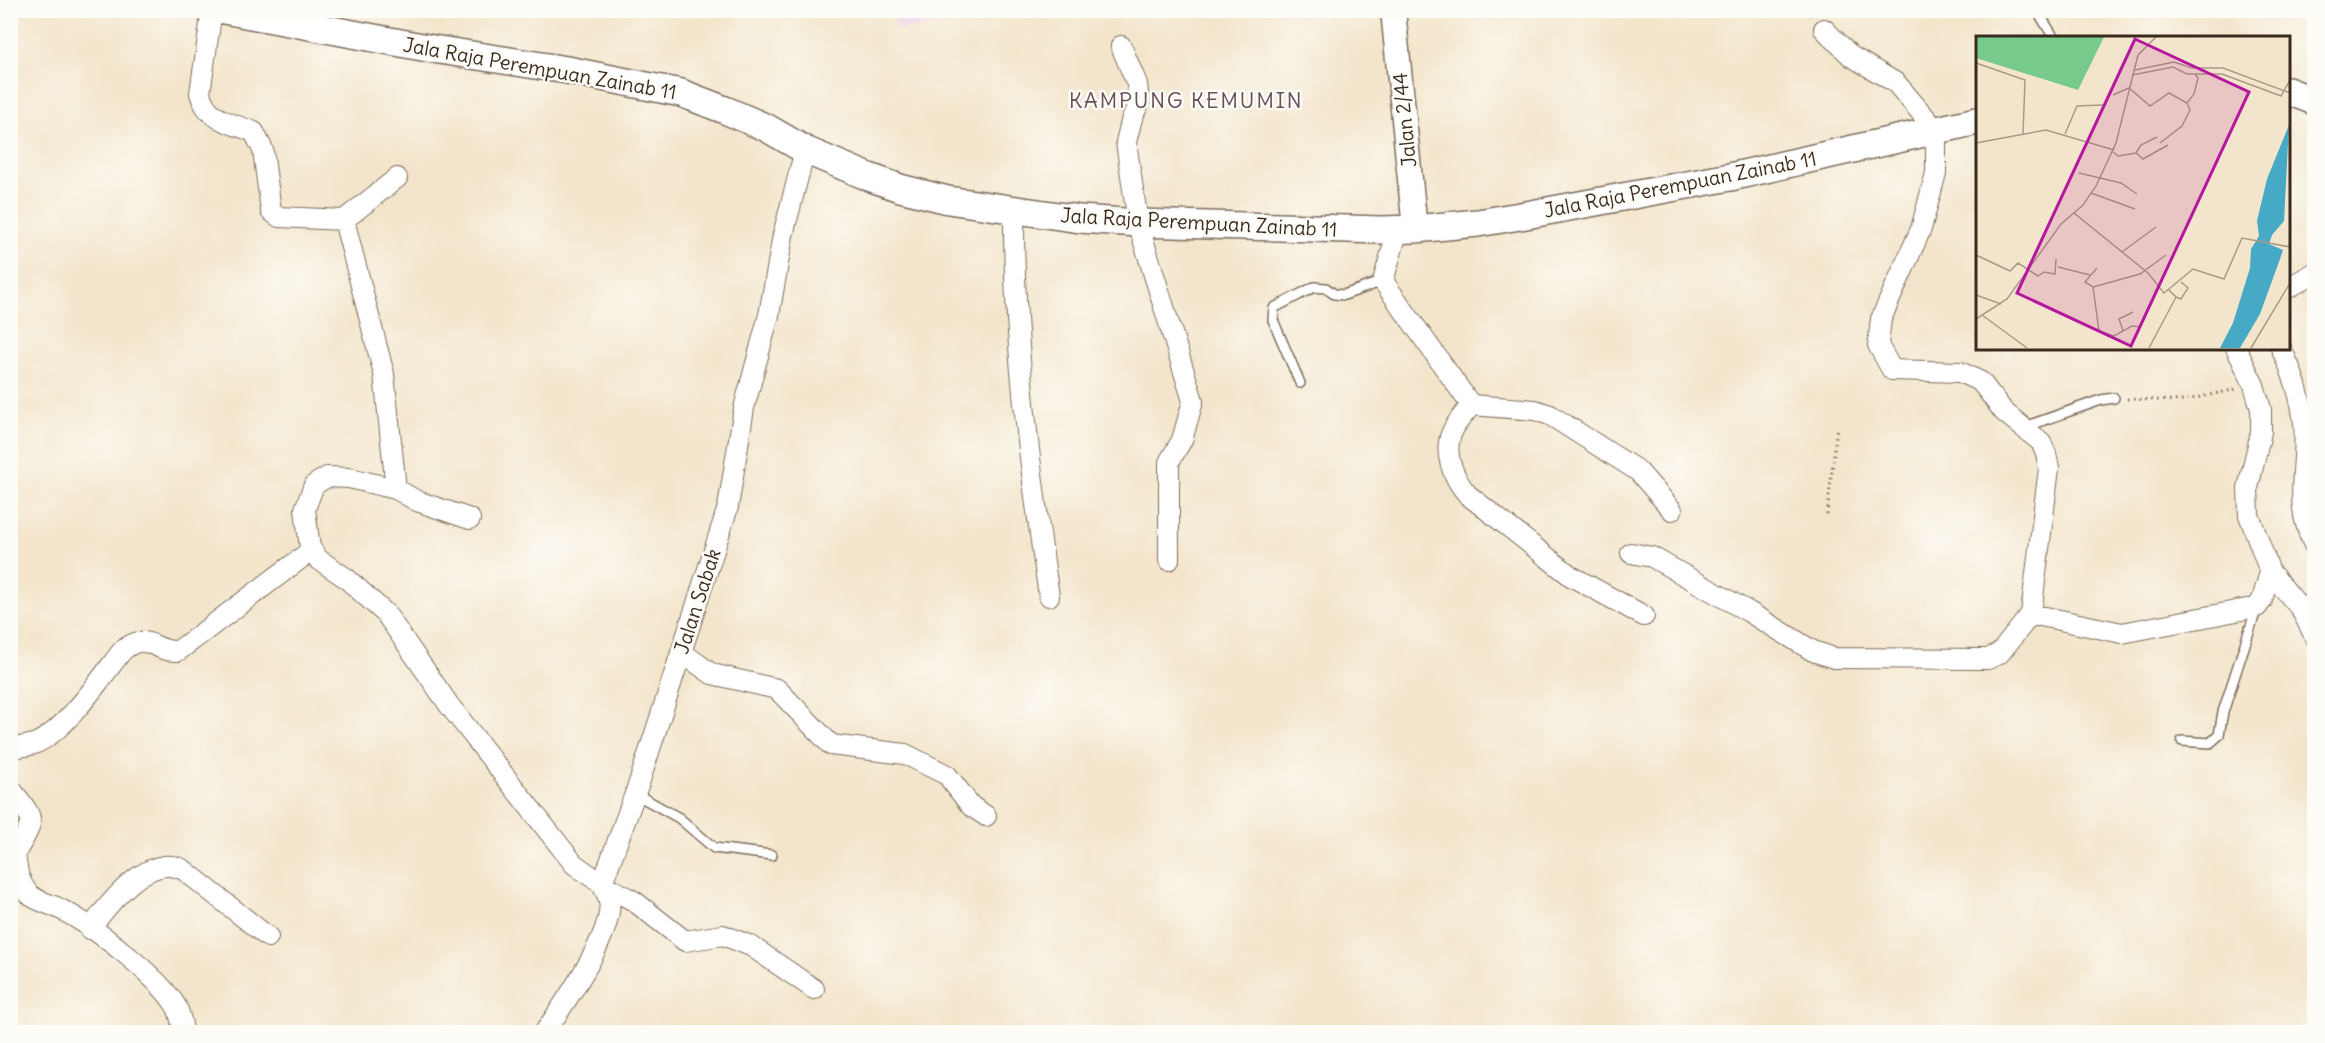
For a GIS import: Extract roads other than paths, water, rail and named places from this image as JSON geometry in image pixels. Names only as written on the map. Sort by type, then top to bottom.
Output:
[{"type":"main road","name":"Jala Raja Perempuan Zainab 11","points":[[224,10],[433,49],[567,70],[681,93],[767,128],[805,150],[900,188],[948,200],[1014,210],[1080,219],[1138,223],[1407,229],[1490,221],[1730,177],[1976,121]]},
{"type":"main road","points":[[2289,91],[2314,101]]},
{"type":"street","points":[[212,10],[200,93],[203,103],[215,117],[254,132],[263,150],[271,211],[279,217],[344,220],[397,178]]},
{"type":"street","name":"Jalan 2/44","points":[[1393,10],[1407,229]]},
{"type":"street","points":[[1631,553],[1652,557],[1813,651],[1834,658],[1988,658],[2000,653],[2031,614],[2049,468],[2042,442],[2004,412],[1981,382],[1960,372],[1892,370],[1878,345],[1881,319],[1921,229],[1936,173],[1936,130],[1896,82],[1851,56],[1824,29]]},
{"type":"street","points":[[1121,46],[1137,84],[1139,103],[1132,118],[1126,142],[1138,223],[1193,400],[1182,440],[1169,462],[1169,560]]},
{"type":"street","name":"Jalan Sabak","points":[[602,884],[728,507],[744,408],[769,315],[783,235],[805,150]]},
{"type":"street","points":[[1014,210],[1014,257],[1024,389],[1034,492],[1049,596]]},
{"type":"street","points":[[344,220],[384,374],[396,489]]},
{"type":"street","points":[[1407,229],[1383,281],[1471,405]]},
{"type":"street","points":[[2289,287],[2314,273]]},
{"type":"street","points":[[2237,350],[2254,385],[2261,409],[2261,432],[2248,488],[2249,515],[2271,572],[2301,609],[2314,635]]},
{"type":"street","points":[[2282,350],[2292,369],[2298,389],[2304,424],[2302,513],[2314,545]]},
{"type":"street","points":[[1471,405],[1535,410],[1550,415],[1638,471],[1672,510]]},
{"type":"street","points":[[1471,405],[1453,430],[1449,443],[1450,460],[1457,482],[1468,495],[1571,576],[1644,616]]},
{"type":"street","points":[[470,519],[417,501],[396,489],[338,477],[327,477],[314,485],[305,509],[312,550],[318,559],[346,578],[386,614],[449,705],[574,864],[602,884],[634,901],[685,940],[723,935],[750,946],[814,989]]},
{"type":"street","points":[[10,749],[33,744],[53,732],[73,712],[122,651],[132,643],[141,641],[152,643],[170,652],[178,651],[312,550]]},
{"type":"street","points":[[2031,614],[2122,633],[2257,607],[2262,600],[2271,572]]},
{"type":"street","points":[[681,652],[712,674],[777,689],[831,745],[905,754],[946,775],[970,806],[986,816]]},
{"type":"street","points":[[10,788],[29,813],[31,821],[28,833],[15,854],[20,882],[30,895],[62,909],[131,959],[169,996],[177,1008],[183,1032]]},
{"type":"street","points":[[90,929],[113,900],[147,871],[157,866],[175,866],[184,870],[268,937]]},
{"type":"street","points":[[545,1032],[582,975],[602,937],[609,916],[609,900],[602,884]]},
{"type":"lane","points":[[2037,10],[2053,36]]},
{"type":"lane","points":[[1300,383],[1273,320],[1274,308],[1314,287],[1320,286],[1334,294],[1344,295],[1383,281]]},
{"type":"lane","points":[[2024,427],[2114,398]]},
{"type":"lane","points":[[2182,741],[2204,743],[2215,740],[2219,735],[2223,712],[2257,607]]},
{"type":"lane","points":[[634,793],[679,818],[714,848],[772,855]]},
{"type":"district","name":"KAMPUNG KEMUMIN","points":[[1186,100]]}]
